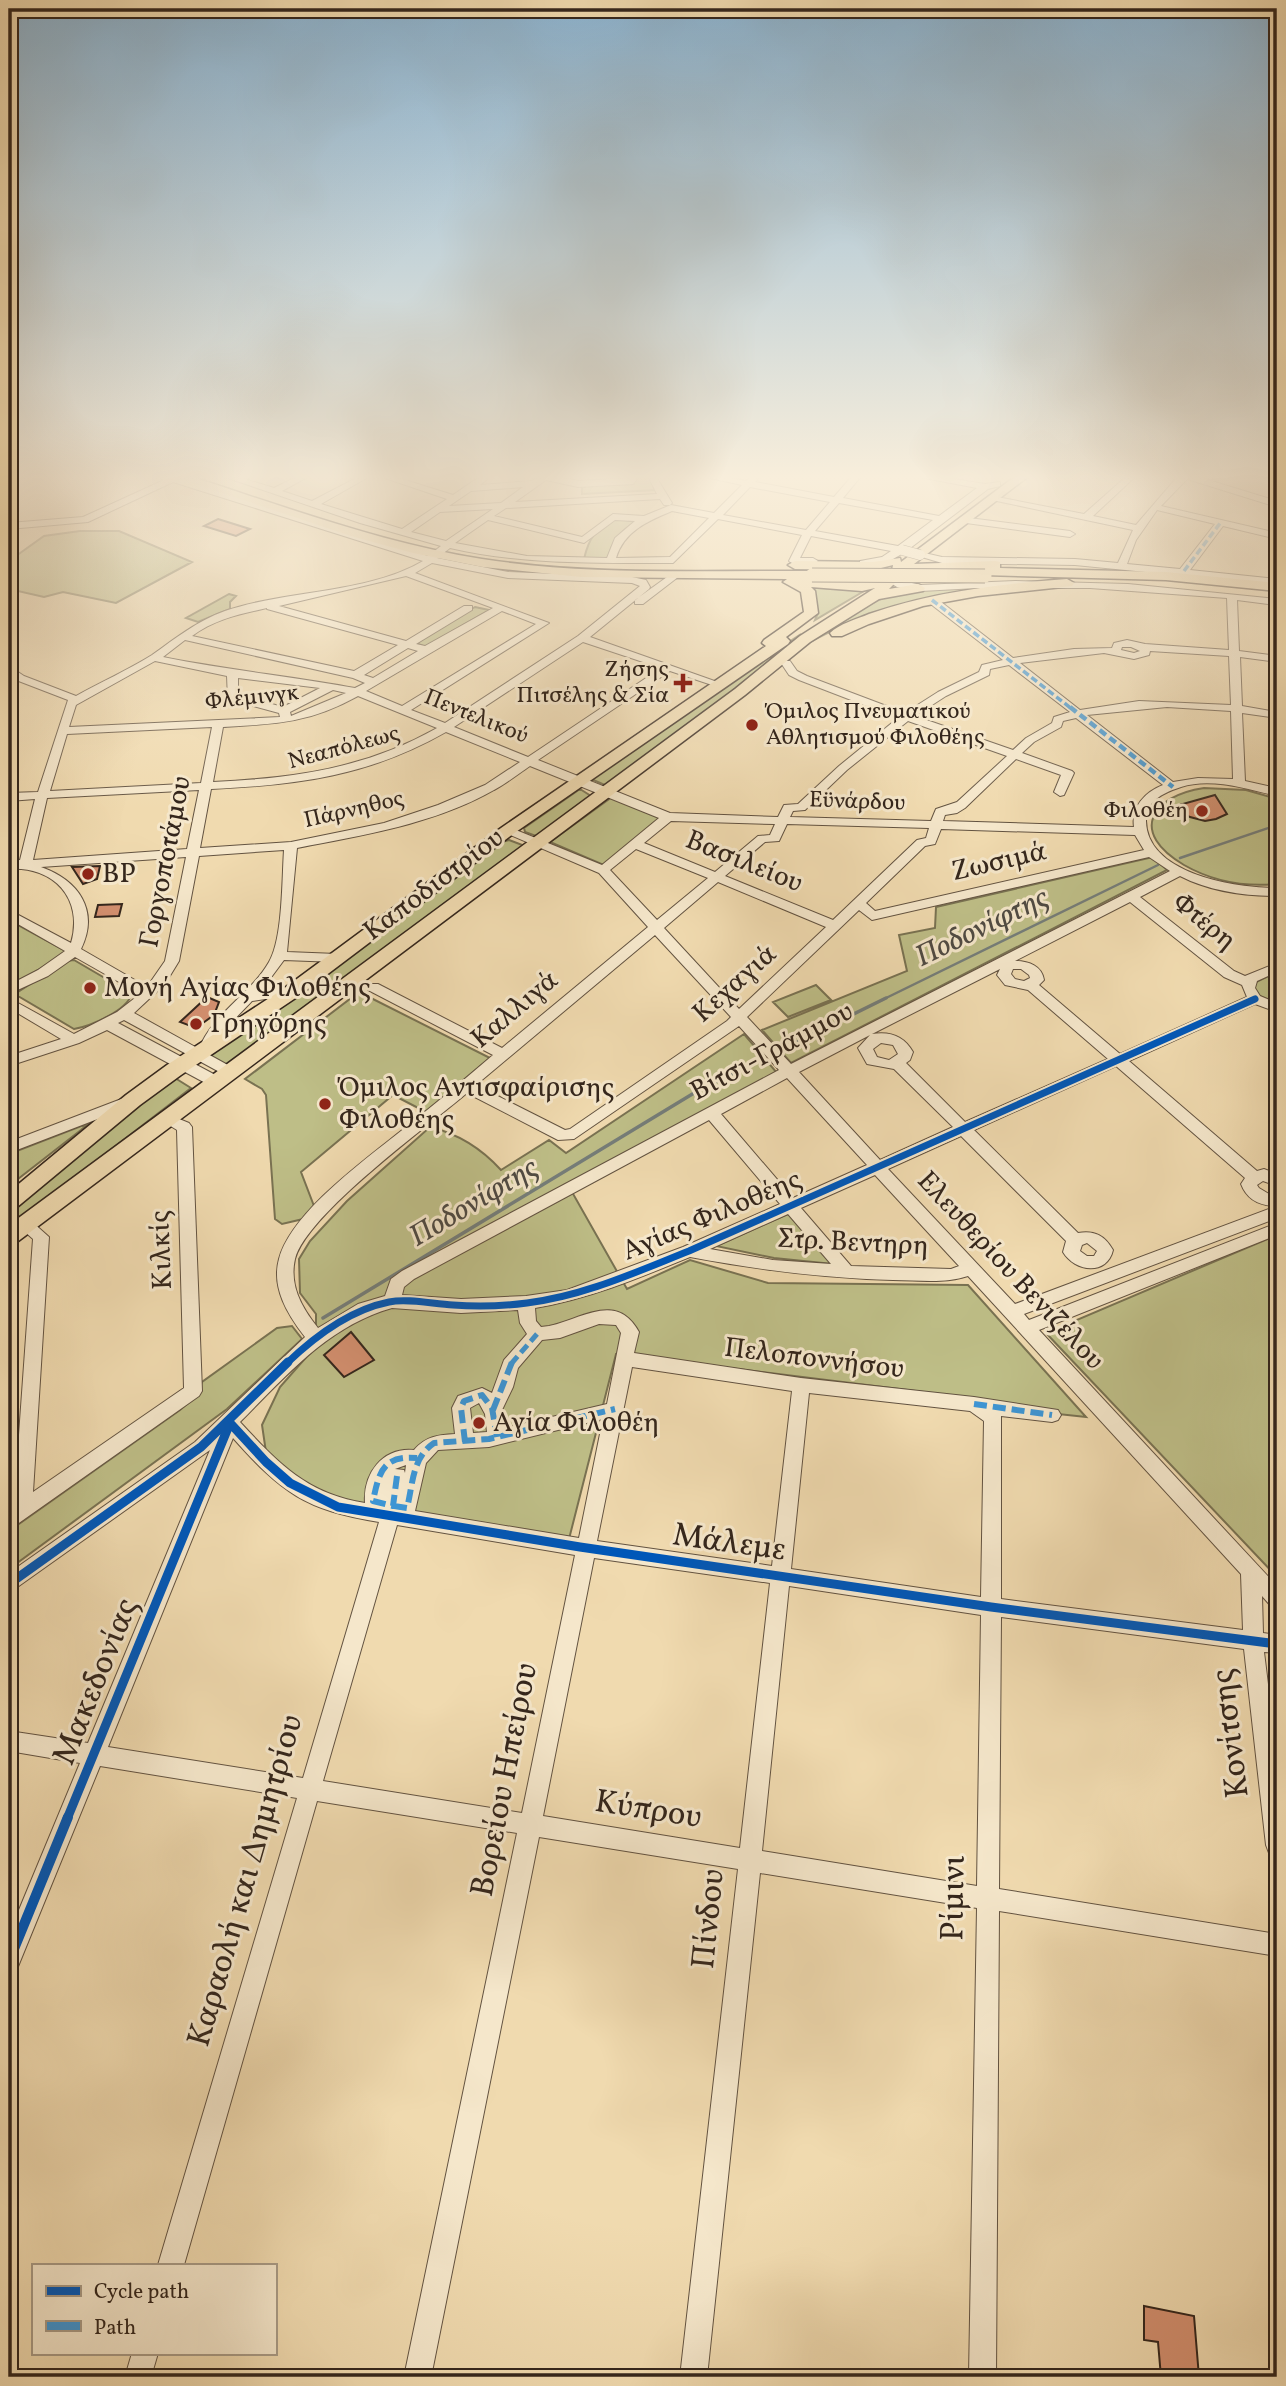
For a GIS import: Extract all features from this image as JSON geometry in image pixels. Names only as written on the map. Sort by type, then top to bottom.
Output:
[{"type":"main road","points":[[718,684],[737,664],[809,617],[812,611],[808,590],[804,586]]},
{"type":"main road","points":[[822,586],[871,593],[918,588]]},
{"type":"main road","name":"Καποδιστρίου","points":[[17,1230],[740,692],[805,639],[871,593],[875,586]]},
{"type":"main road","points":[[740,692],[760,682],[818,642],[847,628],[932,600],[1023,586]]},
{"type":"main road","points":[[1219,586],[1276,591]]},
{"type":"main road","points":[[1242,586],[1276,591]]},
{"type":"main road","points":[[1185,589],[1276,591]]},
{"type":"main road","name":"Καποδιστρίου","points":[[9,1203],[133,1100],[195,1055],[293,991],[507,831],[718,684],[871,593]]},
{"type":"street","points":[[9,990],[27,982],[74,951],[80,932],[82,908],[70,888],[51,874],[25,866],[41,797],[69,707],[75,699],[153,658],[197,626],[213,619],[356,586]]},
{"type":"street","points":[[403,710],[544,623],[443,586]]},
{"type":"street","name":"Νεαπόλεως","points":[[585,639],[644,586]]},
{"type":"street","name":"Νεαπόλεως","points":[[9,800],[282,787],[343,775],[399,758],[450,729],[664,586]]},
{"type":"street","points":[[905,586],[967,586]]},
{"type":"street","points":[[1133,586],[1185,589],[1232,596],[1276,591]]},
{"type":"street","points":[[1255,586],[1276,591]]},
{"type":"street","points":[[1232,596],[1239,782]]},
{"type":"street","points":[[932,600],[1173,786]]},
{"type":"street","points":[[265,606],[427,650]]},
{"type":"street","points":[[356,675],[468,608]]},
{"type":"street","name":"Φλέμινγκ","points":[[62,731],[218,724],[330,707],[501,608]]},
{"type":"street","points":[[184,637],[356,675],[373,682]]},
{"type":"street","points":[[585,639],[718,684]]},
{"type":"street","name":"Καλλιγά","points":[[985,673],[983,670],[986,667],[1029,656],[1039,658],[1116,650],[1133,657],[1143,655],[1145,648],[1234,651],[1277,659]]},
{"type":"street","name":"Πεντελικού","points":[[153,658],[233,674],[289,679],[358,692],[578,781]]},
{"type":"street","name":"Καλλιγά","points":[[315,1337],[300,1320],[286,1291],[286,1263],[303,1230],[351,1182],[762,839],[775,838],[788,808],[801,807],[843,768],[906,717],[942,694],[985,673],[995,675],[1020,669],[1040,663],[1039,658]]},
{"type":"street","points":[[786,663],[793,673],[906,717],[1068,773],[1060,792]]},
{"type":"street","name":"Πάρνηθος","points":[[9,865],[291,846],[387,826],[442,808],[489,788],[668,668]]},
{"type":"street","points":[[9,670],[20,678],[75,699]]},
{"type":"street","points":[[233,674],[232,697],[285,715],[331,687]]},
{"type":"street","name":"Κεχαγιά","points":[[1057,725],[1058,719],[1100,708],[1185,704],[1277,715]]},
{"type":"street","name":"Κεχαγιά","points":[[465,1086],[563,1136],[575,1134],[739,1017],[921,843],[932,840],[940,812],[953,810],[1030,740],[1057,725],[1068,728],[1112,715],[1110,709]]},
{"type":"street","name":"Γοργοποτάμου","points":[[74,1040],[108,1024],[148,993],[160,983],[172,961],[218,724]]},
{"type":"street","name":"Εϋνάρδου","points":[[578,781],[668,817],[1141,831]]},
{"type":"street","points":[[1277,792],[1239,782],[1200,781],[1173,786],[1156,794],[1143,807],[1139,822],[1141,831],[1154,852],[1180,871],[1207,883],[1233,890],[1277,892]]},
{"type":"street","points":[[801,807],[806,811],[808,821]]},
{"type":"street","points":[[953,810],[957,813],[960,826]]},
{"type":"street","points":[[603,870],[668,817]]},
{"type":"street","points":[[754,820],[758,836],[762,839]]},
{"type":"street","points":[[911,825],[913,838],[921,843]]},
{"type":"street","name":"Ελευθερίου Βενιζέλου","points":[[507,831],[603,870],[1277,1599]]},
{"type":"street","name":"Βασιλείου","points":[[635,844],[834,925]]},
{"type":"street","points":[[195,1055],[280,956],[291,846]]},
{"type":"street","name":"Ζωσιμά","points":[[859,903],[872,916],[1154,852]]},
{"type":"street","name":"Βίτσι-Γράμμου","points":[[393,1295],[408,1275],[789,1071],[866,1037],[1180,871]]},
{"type":"street","name":"Φτέρη","points":[[1131,896],[1229,974],[1248,983]]},
{"type":"street","points":[[9,914],[148,993]]},
{"type":"street","points":[[280,956],[337,958]]},
{"type":"street","points":[[1006,963],[1024,965],[1034,970],[1037,980],[1031,985],[1254,1177]]},
{"type":"street","points":[[1277,967],[1256,975],[1248,983],[1255,999],[1277,1007]]},
{"type":"street","points":[[373,987],[503,1054]]},
{"type":"street","points":[[247,997],[293,991]]},
{"type":"street","name":"Αγίας Φιλοθέης","points":[[230,1423],[315,1337],[393,1295],[461,1306],[526,1303],[567,1296],[600,1286],[689,1251],[1255,999]]},
{"type":"street","points":[[9,1002],[74,1040]]},
{"type":"street","points":[[123,1013],[195,1055],[223,1077]]},
{"type":"street","points":[[108,1024],[195,1055]]},
{"type":"street","points":[[866,1037],[883,1038],[901,1044],[906,1052],[897,1063],[884,1065],[872,1061],[865,1048],[866,1037]]},
{"type":"street","points":[[9,1061],[74,1040]]},
{"type":"street","points":[[897,1063],[1074,1240]]},
{"type":"street","points":[[9,1148],[133,1100]]},
{"type":"street","points":[[712,1114],[847,1272]]},
{"type":"street","name":"Κιλκίς","points":[[16,1514],[193,1391],[184,1127],[167,1119]]},
{"type":"street","points":[[1277,1180],[1264,1175],[1254,1177],[1249,1184],[1252,1192],[1267,1200],[1277,1200]]},
{"type":"street","points":[[1012,1312],[1277,1212]]},
{"type":"street","points":[[16,1514],[41,1237],[17,1230]]},
{"type":"street","points":[[1027,1328],[1277,1230]]},
{"type":"street","name":"Στρ. Βεντηρη","points":[[689,1251],[773,1266],[847,1272],[951,1275],[971,1268]]},
{"type":"street","points":[[493,1410],[504,1387],[510,1365],[537,1334],[528,1323],[526,1303]]},
{"type":"street","name":"Βορείου Ηπείρου","points":[[418,2377],[630,1332],[621,1319],[601,1315],[565,1331],[537,1334]]},
{"type":"street","name":"Πελοποννήσου","points":[[625,1359],[801,1385],[974,1405],[993,1419]]},
{"type":"street","name":"Πίνδου","points":[[694,2377],[801,1385]]},
{"type":"street","points":[[465,1442],[461,1408],[464,1401],[482,1395],[489,1399],[493,1410],[497,1437]]},
{"type":"street","points":[[974,1405],[1052,1415]]},
{"type":"street","points":[[417,1458],[395,1458],[386,1464],[379,1477],[373,1502],[392,1511],[407,1508],[417,1458],[426,1447],[434,1443],[497,1437],[615,1409]]},
{"type":"street","name":"Ρίμινι","points":[[983,2377],[993,1419]]},
{"type":"street","name":"Μακεδονίας","points":[[9,1961],[93,1755],[210,1449],[230,1423]]},
{"type":"street","name":"Μάλεμε","points":[[230,1423],[290,1486],[338,1507],[392,1511],[587,1548],[991,1607],[1277,1644]]},
{"type":"street","points":[[9,1584],[210,1449]]},
{"type":"street","name":"Καραολή και Δημητρίου","points":[[171,2264],[392,1511],[397,1476]]},
{"type":"street","name":"Κονίτσης","points":[[1251,1571],[1253,1641],[1277,1845]]},
{"type":"street","name":"Κύπρου","points":[[9,1741],[1277,1945]]},
{"type":"street","points":[[138,2377],[145,2354]]},
{"type":"green space","points":[[9,586],[147,586],[116,603],[63,592],[44,597],[9,589]]},
{"type":"green space","points":[[1007,586],[907,604],[855,621],[805,645],[846,618],[890,595],[934,588]]},
{"type":"green space","points":[[809,587],[864,591],[815,620],[818,613]]},
{"type":"green space","points":[[229,594],[236,596],[230,602],[230,609],[198,622],[186,618]]},
{"type":"green space","points":[[475,607],[489,610],[425,647],[414,642]]},
{"type":"green space","points":[[801,634],[699,719],[607,786],[591,779],[689,708]]},
{"type":"green space","points":[[1204,788],[1246,790],[1277,799],[1277,884],[1241,884],[1217,879],[1184,865],[1156,841],[1152,829],[1153,818],[1159,807],[1185,792]]},
{"type":"green space","points":[[580,789],[591,796],[536,836],[525,832],[524,828]]},
{"type":"green space","points":[[612,797],[660,818],[606,866],[550,842]]},
{"type":"green space","points":[[509,840],[525,846],[230,1066],[211,1058],[209,1055],[502,842]]},
{"type":"green space","points":[[1153,857],[1167,870],[791,1063],[762,1030],[907,971],[899,935],[935,928],[936,907]]},
{"type":"green space","points":[[9,920],[64,950],[64,954],[17,983],[9,984]]},
{"type":"green space","points":[[74,960],[132,994],[115,1012],[74,1029],[18,996],[18,992],[66,961]]},
{"type":"green space","points":[[1277,972],[1277,1005],[1256,994],[1254,983]]},
{"type":"green space","points":[[816,985],[831,1000],[788,1017],[773,1002]]},
{"type":"green space","name":"Όμιλος Αντισφαίρισης Φιλοθέης","points":[[359,992],[490,1058],[426,1112],[393,1095],[301,1172],[314,1206],[303,1219],[282,1224],[275,1219],[266,1095],[262,1089],[245,1079]]},
{"type":"green space","points":[[744,1034],[777,1073],[568,1185],[627,1289],[690,1260],[768,1283],[968,1285],[1086,1417],[1001,1408],[980,1399],[616,1354],[569,1539],[409,1516],[299,1488],[267,1459],[262,1425],[280,1387],[316,1346],[316,1314],[300,1293],[299,1259],[310,1241],[347,1201],[430,1127],[469,1143],[501,1170],[549,1140],[566,1153]]},
{"type":"green space","points":[[175,1078],[191,1088],[9,1228],[9,1206]]},
{"type":"green space","points":[[89,1123],[81,1130],[9,1186],[9,1154]]},
{"type":"green space","points":[[790,1213],[833,1264],[774,1258],[716,1246]]},
{"type":"green space","points":[[1277,1235],[1277,1577],[1046,1333]]},
{"type":"green space","points":[[292,1326],[302,1339],[227,1409],[9,1569],[9,1531],[180,1410],[197,1395],[202,1382],[277,1328]]},
{"type":"building","name":"Φιλοθέη","points":[[1215,795],[1227,814],[1216,819],[1205,821],[1190,817],[1172,807]]},
{"type":"building","name":"BP","points":[[100,866],[97,879],[83,884],[72,867]]},
{"type":"building","name":"BP","points":[[122,904],[119,916],[95,917],[98,905]]},
{"type":"building","points":[[207,997],[219,1002],[214,1015],[196,1028],[180,1022]]},
{"type":"building","points":[[351,1332],[374,1360],[344,1377],[324,1355]]},
{"type":"building","points":[[1144,2306],[1194,2316],[1199,2377],[1161,2377],[1158,2342],[1144,2340]]},
{"type":"waterway","name":"Ποδονίφτης","points":[[1180,858],[1277,825]]},
{"type":"waterway","name":"Ποδονίφτης","points":[[882,1000],[1158,865]]},
{"type":"waterway","name":"Ποδονίφτης","points":[[787,1047],[886,998]]},
{"type":"waterway","name":"Ποδονίφτης","points":[[323,1318],[699,1090],[756,1062]]},
{"type":"marked path","points":[[932,600],[1173,787]]},
{"type":"marked path","points":[[493,1410],[504,1387],[510,1365],[537,1334]]},
{"type":"marked path","points":[[465,1442],[461,1408],[464,1401],[482,1395],[492,1408],[497,1437]]},
{"type":"marked path","points":[[974,1404],[1052,1415]]},
{"type":"marked path","points":[[394,1506],[407,1508],[417,1463],[421,1455],[434,1443],[489,1439],[615,1409]]},
{"type":"marked path","points":[[397,1476],[393,1506],[373,1501],[384,1467],[397,1458],[417,1458]]},
{"type":"cycle path","points":[[9,1584],[201,1447],[313,1340],[364,1309],[392,1301],[461,1306],[526,1303],[567,1296],[600,1286],[689,1251],[1255,999]]},
{"type":"cycle path","points":[[9,1961],[230,1423],[266,1462],[290,1483],[319,1500],[338,1507],[580,1547],[991,1607],[1277,1644]]},
{"type":"place","name":"Ζήσης Πιτσέλης & Σία","points":[[683,683]]},
{"type":"place","name":"Όμιλος Πνευματικού Αθλητισμού Φιλοθέης","points":[[752,725]]},
{"type":"place","name":"Φιλοθέη","points":[[1202,811]]},
{"type":"place","name":"BP","points":[[88,874]]},
{"type":"place","name":"Μονή Αγίας Φιλοθέης","points":[[90,988]]},
{"type":"place","name":"Γρηγόρης","points":[[196,1024]]},
{"type":"place","name":"Όμιλος Αντισφαίρισης Φιλοθέης","points":[[325,1104]]},
{"type":"place","name":"Αγία Φιλοθέη","points":[[479,1423]]}]
